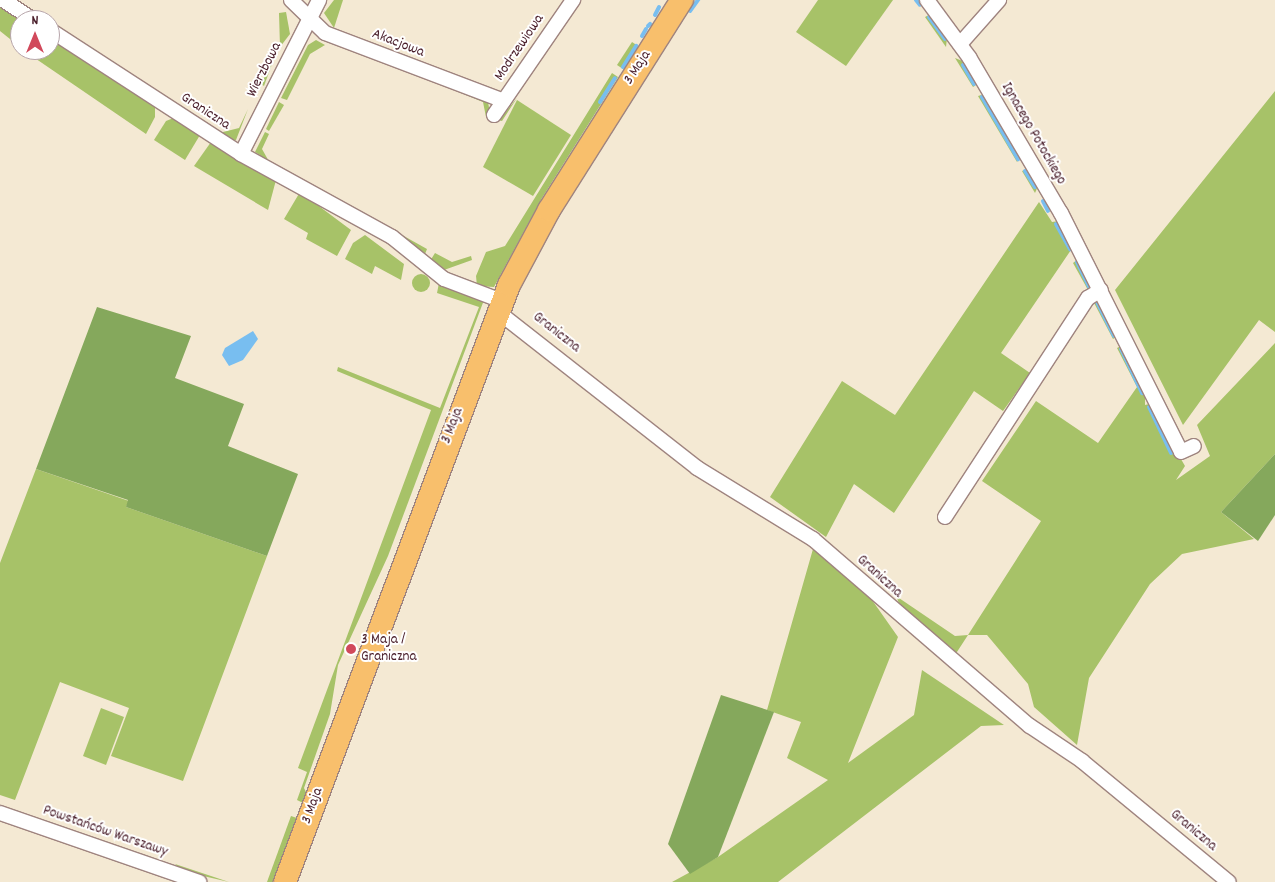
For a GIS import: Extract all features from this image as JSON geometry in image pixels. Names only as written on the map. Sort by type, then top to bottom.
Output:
[{"type":"main road","name":"3 Maja","points":[[285,882],[500,306],[549,210],[682,0]]},
{"type":"street","points":[[4,0],[19,10]]},
{"type":"street","name":"Akacjowa","points":[[291,0],[307,20],[325,33],[504,102]]},
{"type":"street","name":"Wierzbowa","points":[[241,154],[307,20],[319,0]]},
{"type":"street","name":"Modrzewiowa","points":[[494,115],[573,0]]},
{"type":"street","name":"Ignacego Potockiego","points":[[927,0],[960,44],[1102,290],[1181,452],[1194,446]]},
{"type":"street","points":[[960,44],[999,0]]},
{"type":"street","name":"Graniczna","points":[[60,36],[241,154],[392,237],[444,279],[500,306],[697,468],[813,539],[1030,726],[1082,761],[1229,882]]},
{"type":"street","points":[[945,517],[1088,298],[1102,290]]},
{"type":"street","name":"Powstańców Warszawy","points":[[0,813],[199,882]]},
{"type":"green space","points":[[334,0],[343,0],[334,28],[324,13]]},
{"type":"green space","points":[[818,0],[893,0],[846,66],[796,32]]},
{"type":"green space","points":[[0,1],[13,10],[10,10],[10,39],[0,31]]},
{"type":"green space","points":[[286,12],[290,34],[280,47],[279,13]]},
{"type":"green space","points":[[931,14],[947,38],[946,47],[925,17]]},
{"type":"green space","points":[[316,40],[325,45],[310,54],[287,100],[281,98],[308,45]]},
{"type":"green space","points":[[60,41],[155,105],[155,117],[146,134],[38,60],[60,60]]},
{"type":"green space","points":[[632,42],[638,46],[623,69],[617,65]]},
{"type":"green space","points":[[275,56],[264,86],[261,84]]},
{"type":"green space","points":[[955,58],[965,62],[976,85],[973,87]]},
{"type":"green space","points":[[612,73],[618,77],[542,198],[494,287],[477,286],[476,276],[486,252],[505,246]]},
{"type":"green space","points":[[456,91],[488,102],[490,113],[500,119],[517,98],[502,121],[486,117],[483,102]]},
{"type":"green space","points":[[1275,91],[1275,332],[1259,320],[1183,425],[1115,290]]},
{"type":"green space","points":[[985,94],[1021,156],[1017,162],[978,96]]},
{"type":"green space","points":[[517,100],[571,135],[533,196],[483,167]]},
{"type":"green space","points":[[279,102],[284,105],[269,131],[266,129]]},
{"type":"green space","points":[[248,109],[236,140],[228,142],[219,133],[239,128]]},
{"type":"green space","points":[[176,117],[200,135],[185,160],[154,140],[166,121]]},
{"type":"green space","points":[[265,132],[269,134],[262,149],[271,165],[259,160],[260,155],[255,152]]},
{"type":"green space","points":[[211,142],[276,180],[268,210],[194,166]]},
{"type":"green space","points":[[1028,169],[1038,186],[1035,193],[1022,171]]},
{"type":"green space","points":[[300,192],[351,230],[337,256],[306,239],[308,233],[284,219]]},
{"type":"green space","points":[[1039,202],[1052,222],[1059,221],[1073,247],[1001,353],[1030,373],[1003,411],[974,391],[894,513],[854,484],[826,537],[770,497],[842,381],[895,415]]},
{"type":"green space","points":[[365,235],[404,264],[401,280],[375,266],[372,274],[345,259],[353,243]]},
{"type":"green space","points":[[402,235],[427,249],[425,254],[400,238]]},
{"type":"green space","points":[[435,253],[452,262],[471,256],[472,260],[444,270],[430,261]]},
{"type":"green space","points":[[1077,260],[1091,288],[1088,290],[1073,263]]},
{"type":"green space","points":[[421,274],[427,277],[430,283],[427,289],[421,292],[415,289],[412,283],[415,277]]},
{"type":"green space","points":[[439,283],[484,300],[388,556],[338,665],[330,714],[304,788],[308,796],[305,804],[297,800],[307,772],[298,768],[431,410],[337,371],[338,367],[440,408],[479,307],[437,293]]},
{"type":"green space","points":[[1096,297],[1116,337],[1113,339],[1092,299]]},
{"type":"green space","points":[[97,307],[191,336],[175,378],[244,404],[228,446],[298,474],[267,556],[126,507],[128,500],[36,469]]},
{"type":"green space","points":[[1275,343],[1275,454],[1221,512],[1254,539],[1182,554],[1150,584],[1089,678],[1077,745],[1034,707],[1028,684],[987,635],[968,635],[1041,521],[982,481],[1036,401],[1098,443],[1137,387],[1117,348],[1121,346],[1145,395],[1145,405],[1149,404],[1185,466],[1176,480],[1210,456],[1197,425]]},
{"type":"green space","points":[[1275,454],[1275,515],[1258,541],[1221,512]]},
{"type":"green space","points":[[36,469],[129,501],[126,507],[267,556],[183,781],[111,756],[129,708],[60,682],[15,800],[0,795],[0,563]]},
{"type":"green space","points":[[813,549],[872,600],[898,637],[848,763],[914,715],[922,670],[1004,725],[981,726],[778,882],[672,882],[718,857],[828,780],[787,758],[801,722],[767,710]]},
{"type":"green space","points":[[896,596],[955,636],[968,635],[955,655],[905,618]]},
{"type":"green space","points":[[721,695],[774,712],[718,857],[690,874],[668,844]]},
{"type":"green space","points":[[101,708],[124,717],[106,765],[83,756]]},
{"type":"green space","points":[[291,816],[300,819],[277,882],[267,882]]},
{"type":"green space","points":[[175,864],[229,882],[182,871]]},
{"type":"water","points":[[253,331],[258,339],[243,360],[229,366],[222,355],[225,348]]},
{"type":"waterway","points":[[690,11],[698,0]]},
{"type":"waterway","points":[[916,0],[920,5]]},
{"type":"waterway","points":[[655,15],[659,7]]},
{"type":"waterway","points":[[929,17],[945,39]]},
{"type":"waterway","points":[[642,36],[646,29]]},
{"type":"waterway","points":[[623,67],[636,46]]},
{"type":"waterway","points":[[963,65],[974,84]]},
{"type":"waterway","points":[[600,102],[615,78]]},
{"type":"waterway","points":[[982,97],[1018,159]]},
{"type":"waterway","points":[[1025,171],[1035,187]]},
{"type":"waterway","points":[[1043,201],[1048,211]]},
{"type":"waterway","points":[[1056,224],[1070,249]]},
{"type":"waterway","points":[[1077,262],[1089,287]]},
{"type":"waterway","points":[[1096,300],[1114,336]]},
{"type":"waterway","points":[[1121,349],[1142,393]]},
{"type":"waterway","points":[[1149,407],[1171,453]]},
{"type":"place","name":"3 Maja / Graniczna","points":[[351,649]]}]
